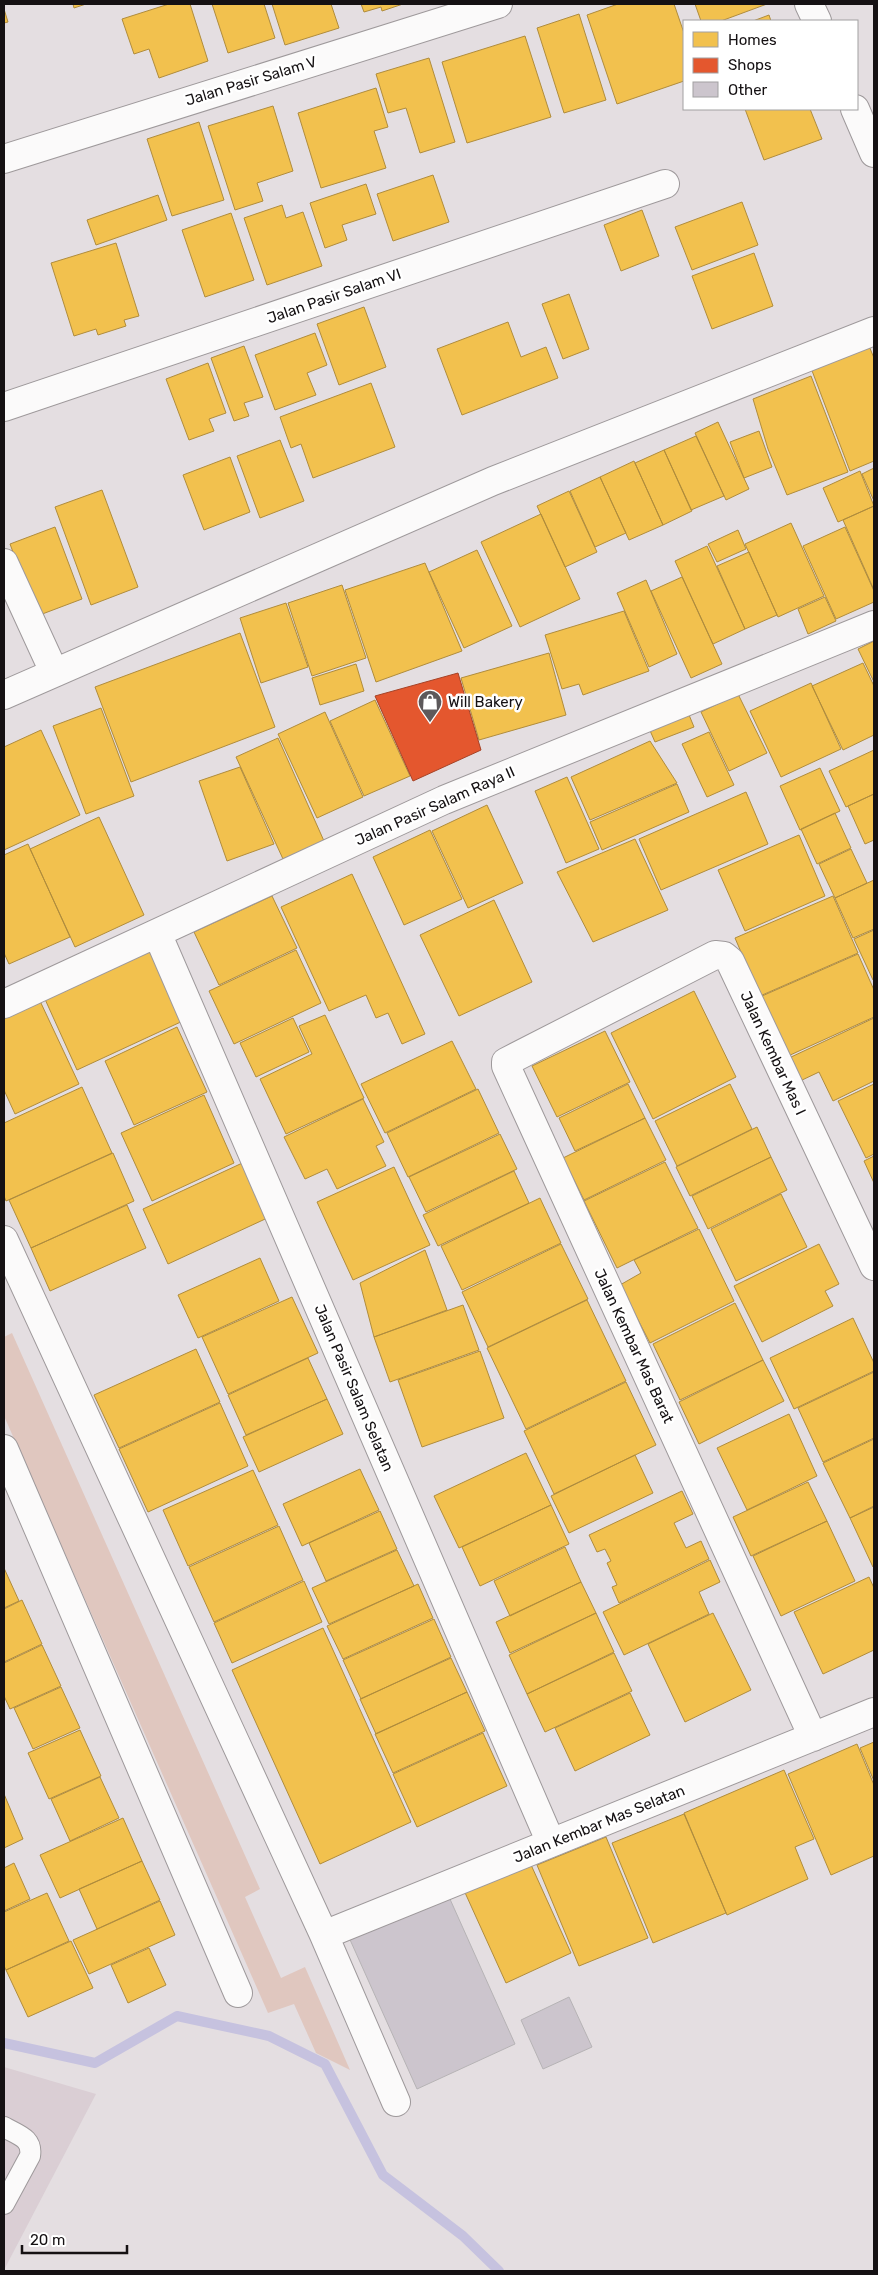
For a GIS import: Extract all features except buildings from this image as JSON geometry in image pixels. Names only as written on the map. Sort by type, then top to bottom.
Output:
[{"type":"street","name":"Jalan Pasir Salam V","points":[[4,159],[498,4]]},
{"type":"street","points":[[809,4],[817,20]]},
{"type":"street","points":[[855,110],[874,153]]},
{"type":"street","name":"Jalan Pasir Salam VI","points":[[4,407],[665,184]]},
{"type":"street","points":[[4,695],[493,481],[874,331]]},
{"type":"street","points":[[4,563],[54,672]]},
{"type":"street","name":"Jalan Pasir Salam Raya II","points":[[4,1004],[444,800],[874,625]]},
{"type":"street","name":"Jalan Pasir Salam Selatan","points":[[157,933],[551,1843]]},
{"type":"street","name":"Jalan Kembar Mas I","points":[[611,1008],[715,954],[727,958],[874,1266]]},
{"type":"street","name":"Jalan Kembar Mas Barat","points":[[611,1008],[507,1061],[506,1066],[813,1737]]},
{"type":"street","points":[[5,1246],[13,1284],[324,1935],[396,2102]]},
{"type":"street","points":[[4,1449],[238,1993]]},
{"type":"street","name":"Jalan Kembar Mas Selatan","points":[[324,1935],[874,1712]]},
{"type":"lane","points":[[4,2127],[28,2141],[31,2148],[30,2156],[4,2204]]},
{"type":"shaded area","points":[[12,1333],[260,1889],[245,1897],[281,1978],[305,1967],[350,2070],[316,2053],[294,2004],[268,2013],[4,1416],[4,1337]]},
{"type":"shaded area","points":[[4,2067],[96,2094],[4,2270]]},
{"type":"waterway","points":[[4,2043],[95,2063],[177,2016],[269,2036],[325,2064],[383,2175],[463,2236],[499,2271]]},
{"type":"place","name":"Will Bakery","points":[[430,723]]}]
